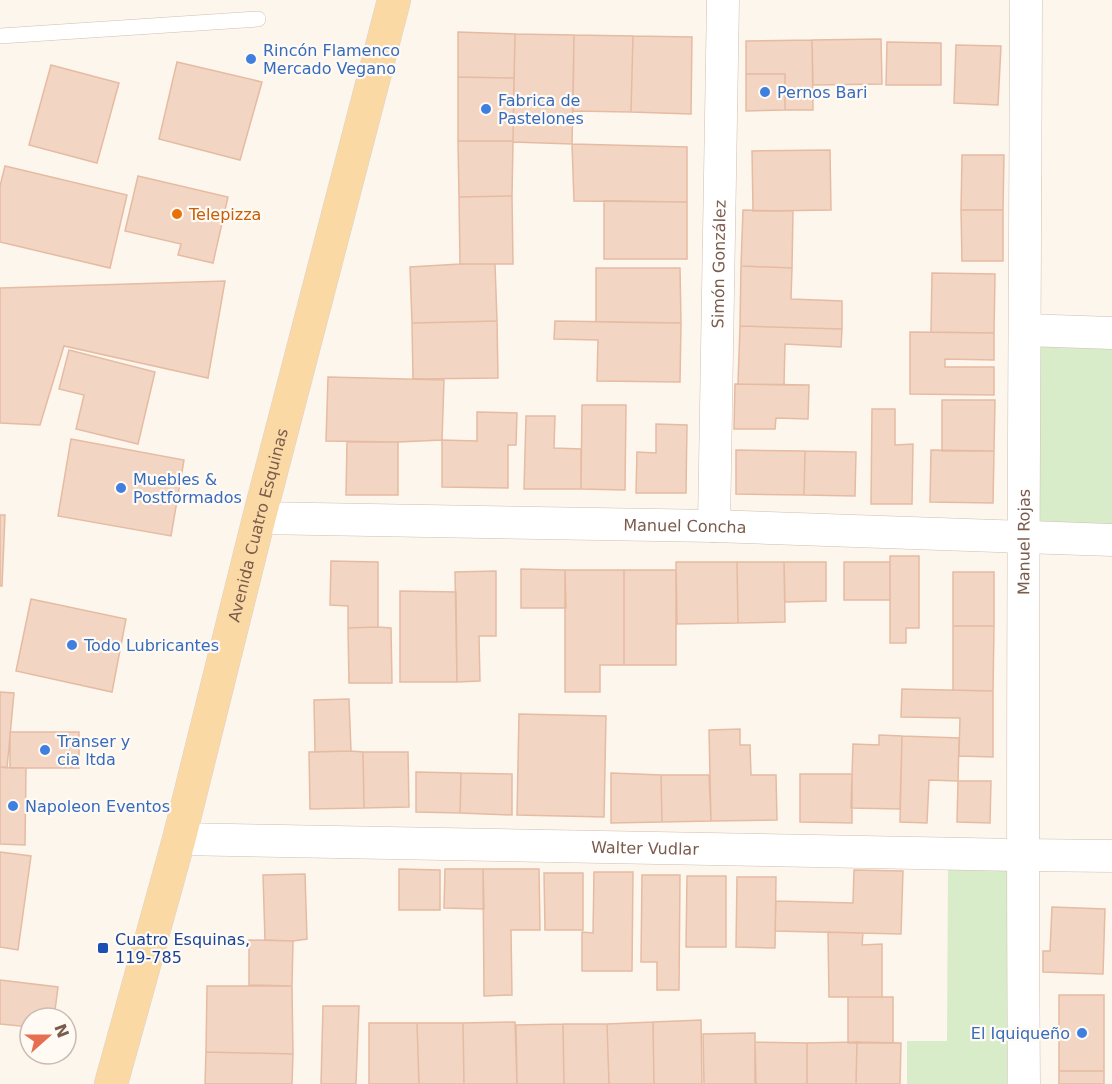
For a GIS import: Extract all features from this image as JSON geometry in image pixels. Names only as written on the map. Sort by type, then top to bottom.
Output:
[{"type":"main road","name":"Avenida Cuatro Esquinas","points":[[111,1084],[179,838],[259,518],[394,0]]},
{"type":"street","name":"Simón González","points":[[714,526],[723,0]]},
{"type":"street","name":"Manuel Rojas","points":[[1024,1084],[1022,855],[1026,0]]},
{"type":"street","points":[[1025,330],[1112,333]]},
{"type":"street","name":"Manuel Concha","points":[[259,518],[714,526],[1112,540]]},
{"type":"street","name":"Walter Vudlar","points":[[179,838],[1112,855]]},
{"type":"lane","points":[[0,36],[258,19]]},
{"type":"green space","points":[[1044,345],[1112,348],[1112,528],[1037,527],[1035,349]]},
{"type":"green space","points":[[948,869],[1008,870],[1007,1084],[907,1084],[907,1041],[947,1041]]},
{"type":"building","points":[[458,32],[515,34],[514,78],[458,77]]},
{"type":"building","points":[[515,34],[574,35],[572,144],[513,142]]},
{"type":"building","points":[[574,35],[633,36],[631,112],[573,111]]},
{"type":"building","points":[[633,36],[692,37],[691,114],[631,112]]},
{"type":"building","points":[[881,39],[882,84],[813,85],[812,40]]},
{"type":"building","points":[[812,40],[813,110],[785,110],[785,74],[746,74],[746,41]]},
{"type":"building","points":[[887,42],[941,43],[941,85],[886,85]]},
{"type":"building","points":[[956,45],[1001,46],[998,105],[954,103]]},
{"type":"building","points":[[177,62],[262,82],[240,160],[159,139]]},
{"type":"building","points":[[51,65],[119,83],[97,163],[29,145]]},
{"type":"building","name":"Pernos Bari","points":[[746,74],[785,74],[785,110],[746,111]]},
{"type":"building","name":"Fabrica de Pastelones","points":[[458,77],[514,78],[513,141],[458,141]]},
{"type":"building","points":[[458,141],[513,141],[512,196],[459,197]]},
{"type":"building","points":[[572,144],[687,147],[687,202],[574,201]]},
{"type":"building","points":[[830,150],[831,210],[753,211],[752,151]]},
{"type":"building","points":[[962,155],[1004,155],[1003,210],[961,210]]},
{"type":"building","points":[[5,166],[127,195],[110,268],[0,242],[0,186]]},
{"type":"building","name":"Telepizza","points":[[138,176],[228,197],[213,263],[178,255],[181,244],[125,231]]},
{"type":"building","points":[[512,196],[513,264],[460,264],[459,197]]},
{"type":"building","points":[[604,201],[687,202],[687,259],[604,259]]},
{"type":"building","points":[[743,210],[793,211],[792,268],[741,266]]},
{"type":"building","points":[[961,210],[1003,210],[1003,261],[962,261]]},
{"type":"building","points":[[495,264],[497,321],[412,323],[410,267]]},
{"type":"building","points":[[741,266],[792,268],[791,299],[842,301],[842,329],[740,326]]},
{"type":"building","points":[[596,268],[680,268],[681,323],[596,322]]},
{"type":"building","points":[[932,273],[995,274],[994,333],[931,332]]},
{"type":"building","points":[[225,281],[208,378],[64,346],[40,425],[0,423],[0,288]]},
{"type":"building","points":[[497,321],[498,378],[413,379],[412,323]]},
{"type":"building","points":[[555,321],[681,323],[680,382],[597,381],[598,340],[554,339]]},
{"type":"building","points":[[740,326],[842,329],[841,347],[785,344],[784,385],[738,384]]},
{"type":"building","points":[[910,332],[994,333],[994,360],[945,359],[945,367],[994,367],[994,395],[910,394]]},
{"type":"building","points":[[69,350],[155,372],[138,444],[76,429],[84,395],[59,389]]},
{"type":"building","points":[[328,377],[444,380],[442,440],[326,441]]},
{"type":"building","points":[[735,384],[809,385],[808,419],[776,418],[775,429],[734,429]]},
{"type":"building","points":[[942,400],[995,400],[994,451],[942,451]]},
{"type":"building","points":[[582,405],[626,405],[625,490],[581,489]]},
{"type":"building","points":[[872,409],[895,409],[895,445],[913,444],[912,504],[871,504]]},
{"type":"building","points":[[477,412],[517,413],[516,445],[508,445],[508,488],[442,487],[442,440],[477,441]]},
{"type":"building","points":[[526,416],[555,416],[554,448],[581,449],[581,489],[524,489]]},
{"type":"building","points":[[656,424],[687,425],[686,493],[636,493],[637,452],[656,453]]},
{"type":"building","name":"Muebles & Postformados","points":[[71,439],[184,460],[171,536],[58,516]]},
{"type":"building","points":[[347,442],[398,442],[398,495],[346,495]]},
{"type":"building","points":[[736,450],[805,451],[804,495],[736,494]]},
{"type":"building","points":[[931,450],[994,451],[993,503],[930,502]]},
{"type":"building","points":[[805,451],[856,452],[855,496],[804,495]]},
{"type":"building","points":[[0,515],[5,515],[2,586],[0,586]]},
{"type":"building","points":[[890,556],[919,556],[919,628],[906,628],[906,643],[890,643]]},
{"type":"building","points":[[331,561],[378,562],[378,627],[348,628],[348,606],[330,605]]},
{"type":"building","points":[[676,562],[737,562],[738,623],[677,624]]},
{"type":"building","points":[[737,562],[784,562],[785,622],[738,623]]},
{"type":"building","points":[[784,562],[826,562],[826,601],[785,602]]},
{"type":"building","points":[[844,562],[890,562],[890,600],[844,600]]},
{"type":"building","points":[[521,569],[565,570],[566,608],[521,608]]},
{"type":"building","points":[[565,570],[624,570],[624,665],[600,665],[600,692],[565,692]]},
{"type":"building","points":[[624,570],[676,570],[676,665],[624,665]]},
{"type":"building","points":[[496,571],[496,636],[479,636],[480,681],[457,682],[455,572]]},
{"type":"building","points":[[953,572],[994,572],[994,626],[953,626]]},
{"type":"building","points":[[400,591],[456,592],[457,682],[400,682]]},
{"type":"building","name":"Todo Lubricantes","points":[[31,599],[126,619],[112,692],[16,671]]},
{"type":"building","points":[[953,626],[994,626],[993,691],[953,690]]},
{"type":"building","points":[[348,628],[391,628],[392,683],[349,683]]},
{"type":"building","points":[[902,689],[993,691],[993,757],[959,756],[960,718],[901,717]]},
{"type":"building","points":[[0,692],[14,693],[7,768],[0,767]]},
{"type":"building","points":[[349,699],[351,751],[315,752],[314,700]]},
{"type":"building","points":[[519,714],[606,716],[604,817],[517,815]]},
{"type":"building","points":[[740,729],[740,745],[750,745],[751,775],[776,775],[777,820],[711,821],[709,730]]},
{"type":"building","name":"Transer y cia ltda","points":[[10,732],[79,732],[79,768],[10,768]]},
{"type":"building","points":[[879,735],[902,736],[900,809],[851,808],[853,744],[879,745]]},
{"type":"building","points":[[902,736],[959,738],[958,781],[929,780],[927,823],[900,822]]},
{"type":"building","points":[[309,752],[363,752],[364,808],[310,809]]},
{"type":"building","points":[[363,752],[408,752],[409,807],[364,808]]},
{"type":"building","name":"Napoleon Eventos","points":[[0,767],[26,768],[25,845],[0,844]]},
{"type":"building","points":[[416,772],[461,773],[460,813],[416,812]]},
{"type":"building","points":[[461,773],[512,774],[512,815],[460,813]]},
{"type":"building","points":[[611,773],[661,775],[662,822],[611,823]]},
{"type":"building","points":[[800,774],[852,774],[852,823],[800,822]]},
{"type":"building","points":[[661,775],[709,775],[711,821],[662,822]]},
{"type":"building","points":[[958,781],[991,781],[990,823],[957,822]]},
{"type":"building","points":[[0,852],[31,856],[18,950],[0,947]]},
{"type":"building","points":[[399,869],[440,870],[440,910],[399,910]]},
{"type":"building","points":[[445,869],[483,869],[484,909],[444,908]]},
{"type":"building","points":[[483,869],[539,869],[540,930],[511,930],[512,995],[484,996]]},
{"type":"building","points":[[854,870],[903,871],[901,934],[775,931],[776,901],[853,903]]},
{"type":"building","points":[[594,872],[633,872],[632,971],[582,971],[582,932],[593,933]]},
{"type":"building","points":[[544,873],[583,873],[583,930],[545,930]]},
{"type":"building","points":[[305,874],[307,939],[265,940],[263,875]]},
{"type":"building","points":[[642,875],[680,875],[679,990],[657,990],[657,962],[641,962]]},
{"type":"building","points":[[687,876],[726,876],[726,947],[686,947]]},
{"type":"building","points":[[737,877],[776,877],[775,948],[736,947]]},
{"type":"building","points":[[1052,907],[1105,909],[1103,974],[1043,972],[1043,951],[1050,951]]},
{"type":"building","points":[[828,932],[863,933],[862,945],[882,944],[882,997],[829,997]]},
{"type":"building","points":[[249,940],[293,941],[292,986],[249,985]]},
{"type":"building","points":[[0,980],[58,987],[56,1006],[18,1006],[18,1026],[0,1024]]},
{"type":"building","points":[[207,986],[292,986],[293,1054],[206,1052]]},
{"type":"building","name":"El Iquiqueño","points":[[1059,995],[1104,995],[1104,1071],[1059,1071]]},
{"type":"building","points":[[848,997],[893,997],[893,1043],[848,1043]]},
{"type":"building","points":[[323,1006],[359,1006],[356,1084],[321,1084]]},
{"type":"building","points":[[701,1020],[702,1084],[654,1084],[653,1022]]},
{"type":"building","points":[[515,1022],[517,1084],[464,1084],[463,1023]]},
{"type":"building","points":[[653,1022],[654,1084],[609,1084],[607,1024]]},
{"type":"building","points":[[369,1023],[417,1023],[419,1084],[369,1084]]},
{"type":"building","points":[[417,1023],[463,1023],[464,1084],[419,1084]]},
{"type":"building","points":[[563,1024],[564,1084],[517,1084],[516,1025]]},
{"type":"building","points":[[563,1024],[607,1024],[609,1084],[564,1084]]},
{"type":"building","points":[[755,1033],[755,1084],[704,1084],[703,1034]]},
{"type":"building","points":[[755,1042],[807,1043],[807,1084],[756,1084]]},
{"type":"building","points":[[857,1042],[901,1043],[900,1084],[856,1084]]},
{"type":"building","points":[[857,1042],[856,1084],[807,1084],[807,1043]]},
{"type":"building","points":[[206,1052],[293,1054],[292,1084],[205,1084]]},
{"type":"building","points":[[1059,1071],[1104,1071],[1104,1084],[1059,1084]]},
{"type":"place","name":"Rincón Flamenco Mercado Vegano","points":[[251,59]]},
{"type":"place","name":"Pernos Bari","points":[[765,92]]},
{"type":"place","name":"Fabrica de Pastelones","points":[[486,109]]},
{"type":"place","name":"Telepizza","points":[[177,214]]},
{"type":"place","name":"Muebles & Postformados","points":[[121,488]]},
{"type":"place","name":"Todo Lubricantes","points":[[72,645]]},
{"type":"place","name":"Transer y cia ltda","points":[[45,750]]},
{"type":"place","name":"Napoleon Eventos","points":[[13,806]]},
{"type":"place","name":"Cuatro Esquinas, 119-785","points":[[103,948]]},
{"type":"place","name":"El Iquiqueño","points":[[1082,1033]]}]
